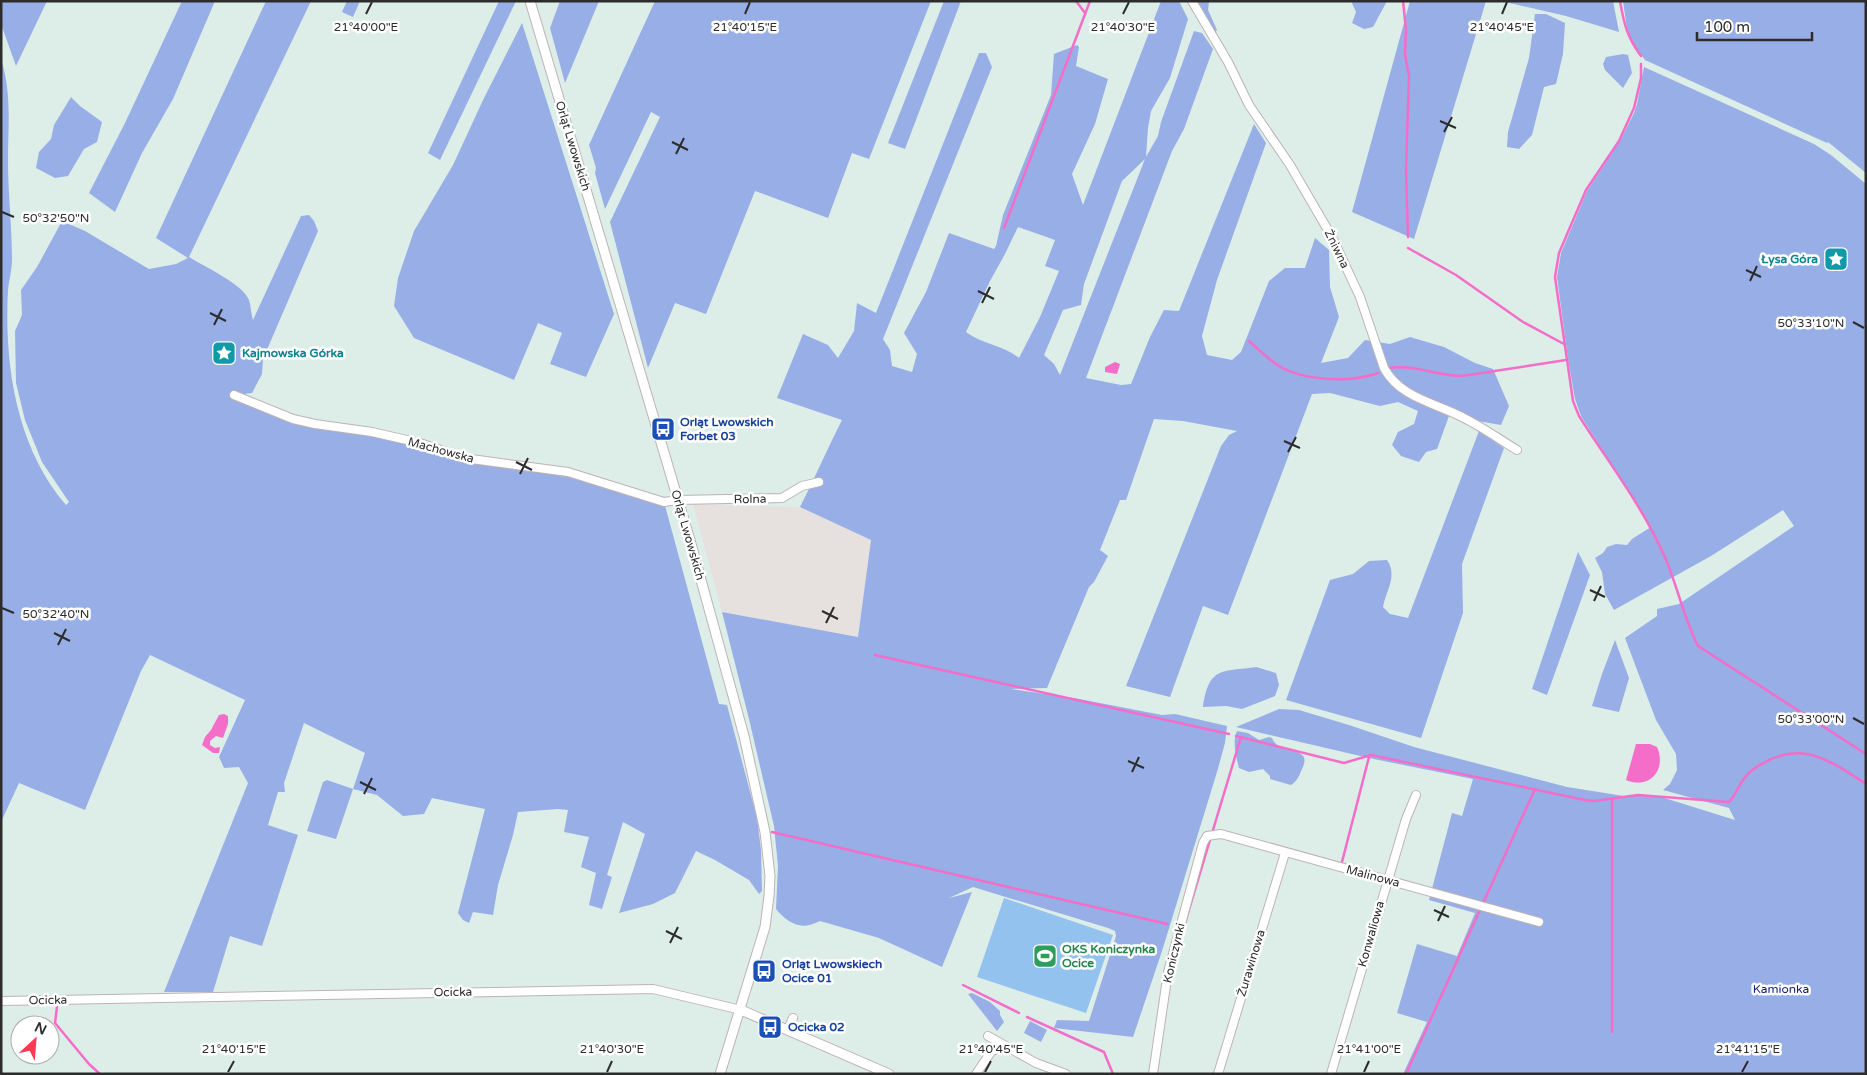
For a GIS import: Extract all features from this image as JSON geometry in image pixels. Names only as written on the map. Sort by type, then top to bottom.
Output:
[{"type":"street","name":"Orląt Lwowskich","points":[[530,1],[678,500],[744,736],[760,803],[770,876],[767,911],[760,944],[741,1010],[720,1074]]},
{"type":"street","name":"Żniwna","points":[[1192,1],[1228,62],[1249,105],[1280,149],[1326,225],[1360,297],[1388,377],[1401,389],[1462,417],[1517,450]]},
{"type":"street","name":"Machowska","points":[[234,395],[293,419],[372,432],[420,443],[464,458],[568,472],[664,502],[678,500]]},
{"type":"street","name":"Rolna","points":[[678,500],[782,498],[802,486],[819,482]]},
{"type":"street","name":"Konwaliowa","points":[[1330,1074],[1406,819],[1416,795]]},
{"type":"street","name":"Malinowa","points":[[1207,836],[1221,834],[1538,922]]},
{"type":"street","name":"Koniczynki","points":[[1153,1074],[1168,972],[1203,842],[1207,836]]},
{"type":"street","name":"Żurawinowa","points":[[1218,1074],[1285,853]]},
{"type":"street","name":"Ocicka","points":[[1,1001],[653,988],[741,1010],[889,1074]]},
{"type":"street","points":[[788,1029],[793,1018]]},
{"type":"street","points":[[988,1036],[1036,1063],[1066,1074]]},
{"type":"street","points":[[976,1074],[991,1052],[1002,1045]]},
{"type":"shaded area","points":[[1115,362],[1120,364],[1117,374],[1105,372],[1105,367]]},
{"type":"shaded area","points":[[693,504],[800,507],[871,540],[858,637],[722,612]]},
{"type":"shaded area","points":[[224,714],[228,716],[228,724],[223,738],[216,736],[210,741],[210,745],[215,748],[220,747],[219,753],[213,753],[202,745],[219,715]]},
{"type":"shaded area","points":[[1636,744],[1650,744],[1657,747],[1660,755],[1658,770],[1654,776],[1642,782],[1626,780]]},
{"type":"shaded area","name":"OKS Koniczynka Ocice","points":[[1004,898],[1113,935],[1086,1013],[977,977]]},
{"type":"green space","points":[[1,1],[47,1],[16,66],[1,24]]},
{"type":"green space","points":[[182,1],[215,1],[173,99],[142,153],[115,212],[89,193],[125,123]]},
{"type":"green space","points":[[266,1],[311,1],[189,257],[239,288],[249,300],[253,320],[301,216],[309,215],[318,231],[263,359],[262,374],[252,393],[236,395],[285,415],[372,432],[464,458],[568,472],[664,502],[719,704],[727,705],[757,818],[761,850],[762,891],[759,894],[749,880],[696,851],[675,893],[653,904],[619,913],[645,834],[623,822],[607,875],[612,877],[602,909],[589,905],[596,873],[581,867],[589,837],[564,832],[568,810],[518,812],[498,885],[493,915],[473,912],[469,923],[463,920],[458,913],[485,809],[432,798],[424,814],[403,816],[377,795],[353,789],[365,753],[304,723],[284,783],[285,792],[278,792],[268,825],[298,835],[262,946],[230,936],[213,992],[164,992],[248,783],[239,767],[224,768],[219,757],[245,700],[150,655],[141,671],[85,810],[19,783],[1,822],[1,59],[7,85],[9,110],[8,173],[12,268],[8,290],[7,318],[11,375],[17,404],[35,457],[49,482],[66,505],[69,502],[42,462],[25,420],[16,383],[15,331],[22,315],[21,290],[37,267],[62,221],[85,231],[149,269],[176,264],[188,258],[156,238]]},
{"type":"green space","points":[[347,1],[360,1],[353,17],[342,12]]},
{"type":"green space","points":[[499,1],[516,1],[440,160],[428,153]]},
{"type":"green space","points":[[560,1],[599,1],[565,83],[550,28]]},
{"type":"green space","points":[[655,1],[931,1],[869,159],[852,153],[828,218],[755,191],[706,314],[675,303],[648,368],[610,222],[660,117],[651,112],[605,209],[589,145]]},
{"type":"green space","points":[[944,1],[961,1],[905,149],[888,143]]},
{"type":"green space","points":[[1161,1],[1179,1],[1188,19],[1170,78],[1151,111],[1146,157],[1158,136],[1161,122],[1194,31],[1202,33],[1213,49],[1184,129],[1172,151],[1086,378],[1121,385],[1131,384],[1150,337],[1164,310],[1179,311],[1254,124],[1266,143],[1217,280],[1202,336],[1207,355],[1232,360],[1241,352],[1269,281],[1285,268],[1305,268],[1315,238],[1329,250],[1330,287],[1339,317],[1321,363],[1348,358],[1365,340],[1390,344],[1410,337],[1444,347],[1475,363],[1493,369],[1509,406],[1501,425],[1449,416],[1437,449],[1426,452],[1419,462],[1401,456],[1392,445],[1398,432],[1414,424],[1418,411],[1398,402],[1380,406],[1330,393],[1312,394],[1228,615],[1203,606],[1170,697],[1126,686],[1221,446],[1229,435],[1237,431],[1183,421],[1154,419],[1126,500],[1120,500],[1100,550],[1108,556],[1094,582],[1089,587],[1047,688],[1011,689],[1074,698],[1162,715],[1175,714],[1227,726],[1225,743],[1217,772],[1162,951],[1133,1037],[1054,1028],[1057,1020],[1089,1021],[1116,936],[1115,931],[1108,928],[973,887],[949,898],[972,892],[942,967],[879,938],[820,921],[801,926],[786,919],[776,909],[778,866],[774,826],[722,612],[858,637],[871,540],[800,507],[842,420],[777,398],[803,334],[828,345],[838,358],[854,331],[857,303],[876,313],[979,53],[986,53],[992,67],[883,339],[890,350],[892,366],[912,372],[917,354],[904,333],[926,292],[949,233],[994,249],[996,246],[1003,215],[1051,95],[1054,54],[1077,45],[1079,47],[1076,66],[1108,79],[1095,124],[1072,174],[1083,205]],"holes":[[[1145,159],[1060,375],[1054,364],[1044,355],[1063,310],[1081,305],[1084,284],[1122,181]],[[1018,227],[1055,240],[1045,266],[1059,271],[1040,317],[1019,358],[966,332]]]},
{"type":"green space","points":[[1195,1],[1209,1],[1208,10],[1217,30],[1214,34]]},
{"type":"green space","points":[[1351,1],[1387,1],[1373,27],[1364,29],[1352,23],[1356,12]]},
{"type":"green space","points":[[1410,1],[1486,1],[1414,239],[1352,212]]},
{"type":"green space","points":[[1501,1],[1613,1],[1619,32],[1566,16]]},
{"type":"green space","points":[[1623,1],[1866,1],[1866,173],[1828,142],[1645,60],[1632,42],[1627,29]]},
{"type":"green space","points":[[1535,14],[1546,14],[1565,23],[1563,54],[1556,84],[1544,87],[1532,135],[1519,149],[1507,147],[1508,132],[1529,58]]},
{"type":"green space","points":[[522,23],[614,314],[586,377],[550,364],[562,333],[538,323],[514,380],[414,338],[394,306],[398,278],[414,231],[453,165]]},
{"type":"green space","points":[[1628,55],[1632,73],[1623,88],[1605,70],[1603,64],[1606,57]]},
{"type":"green space","name":"Kamionka","points":[[1644,67],[1814,144],[1831,155],[1866,184],[1866,1074],[1403,1074],[1427,1022],[1397,1013],[1417,944],[1457,956],[1475,913],[1429,900],[1452,813],[1462,816],[1473,779],[1369,758],[1236,727],[1279,709],[1299,710],[1414,747],[1567,787],[1624,796],[1658,796],[1735,820],[1729,808],[1663,790],[1670,784],[1677,770],[1676,754],[1656,720],[1625,638],[1657,616],[1657,609],[1679,604],[1794,526],[1783,510],[1711,556],[1614,610],[1605,594],[1602,572],[1595,558],[1603,553],[1607,547],[1616,544],[1627,545],[1632,539],[1651,527],[1581,416],[1575,399],[1568,359],[1557,277],[1561,253],[1587,191],[1620,141],[1634,113]]},
{"type":"green space","points":[[71,97],[102,122],[97,142],[84,149],[68,176],[55,178],[36,168],[39,152],[51,139],[54,125]]},
{"type":"green space","points":[[1479,431],[1504,448],[1462,564],[1463,613],[1421,738],[1286,700],[1330,580],[1353,574],[1369,561],[1387,560],[1390,566],[1391,577],[1383,607],[1390,614],[1408,618]]},
{"type":"green space","points":[[1578,552],[1590,575],[1547,695],[1532,689]]},
{"type":"green space","points":[[1615,640],[1629,678],[1619,712],[1592,706]]},
{"type":"green space","points":[[1256,667],[1276,673],[1279,685],[1275,696],[1242,709],[1226,706],[1203,707],[1209,684],[1213,678],[1226,671]]},
{"type":"green space","points":[[1237,731],[1248,733],[1259,740],[1272,738],[1282,748],[1304,756],[1297,780],[1291,785],[1270,779],[1270,776],[1263,769],[1249,772],[1239,768],[1235,744]]},
{"type":"green space","points":[[327,780],[353,789],[336,839],[307,831],[323,782]]},
{"type":"green space","points":[[972,993],[990,1002],[1000,1011],[1004,1022],[997,1031],[968,994]]},
{"type":"green space","points":[[1030,1021],[1047,1030],[1041,1042],[1024,1033]]},
{"type":"waterway","points":[[1076,1],[1085,13]]},
{"type":"waterway","points":[[1004,228],[1090,1]]},
{"type":"waterway","points":[[1403,1],[1406,30],[1405,54],[1409,76],[1406,169],[1408,237]]},
{"type":"waterway","points":[[1620,1],[1627,30],[1632,43],[1641,56]]},
{"type":"waterway","points":[[1641,64],[1641,78],[1634,108],[1619,141],[1586,190],[1559,253],[1555,277],[1573,401],[1579,416],[1655,535],[1668,564],[1698,646],[1866,754]]},
{"type":"waterway","points":[[1408,248],[1456,275],[1523,322],[1564,344]]},
{"type":"waterway","points":[[1249,341],[1279,366],[1301,375],[1341,379],[1378,373]]},
{"type":"waterway","points":[[1389,368],[1398,367],[1462,376],[1566,360]]},
{"type":"waterway","points":[[875,655],[1229,734]]},
{"type":"waterway","points":[[1236,736],[1344,763],[1371,755],[1594,801],[1638,795],[1729,802],[1744,778],[1751,771],[1767,761],[1782,755],[1796,753],[1823,759],[1866,784]]},
{"type":"waterway","points":[[1213,830],[1241,737]]},
{"type":"waterway","points":[[1342,862],[1369,757]]},
{"type":"waterway","points":[[1484,901],[1535,789]]},
{"type":"waterway","points":[[1612,799],[1612,1032]]},
{"type":"waterway","points":[[772,832],[1167,924]]},
{"type":"waterway","points":[[1184,923],[1210,840]]},
{"type":"waterway","points":[[1406,1074],[1479,912]]},
{"type":"waterway","points":[[963,985],[1019,1013]]},
{"type":"waterway","points":[[57,1007],[55,1023],[89,1064],[100,1074]]},
{"type":"waterway","points":[[1027,1017],[1104,1052],[1113,1074]]},
{"type":"place","name":"Łysa Góra","points":[[1836,259]]},
{"type":"place","name":"Kajmowska Górka","points":[[224,353]]},
{"type":"place","name":"Orląt Lwowskich Forbet 03","points":[[663,429]]},
{"type":"place","name":"OKS Koniczynka Ocice","points":[[1045,956]]},
{"type":"place","name":"Orląt Lwowskiech Ocice 01","points":[[764,971]]},
{"type":"place","name":"Ocicka 02","points":[[770,1027]]}]
